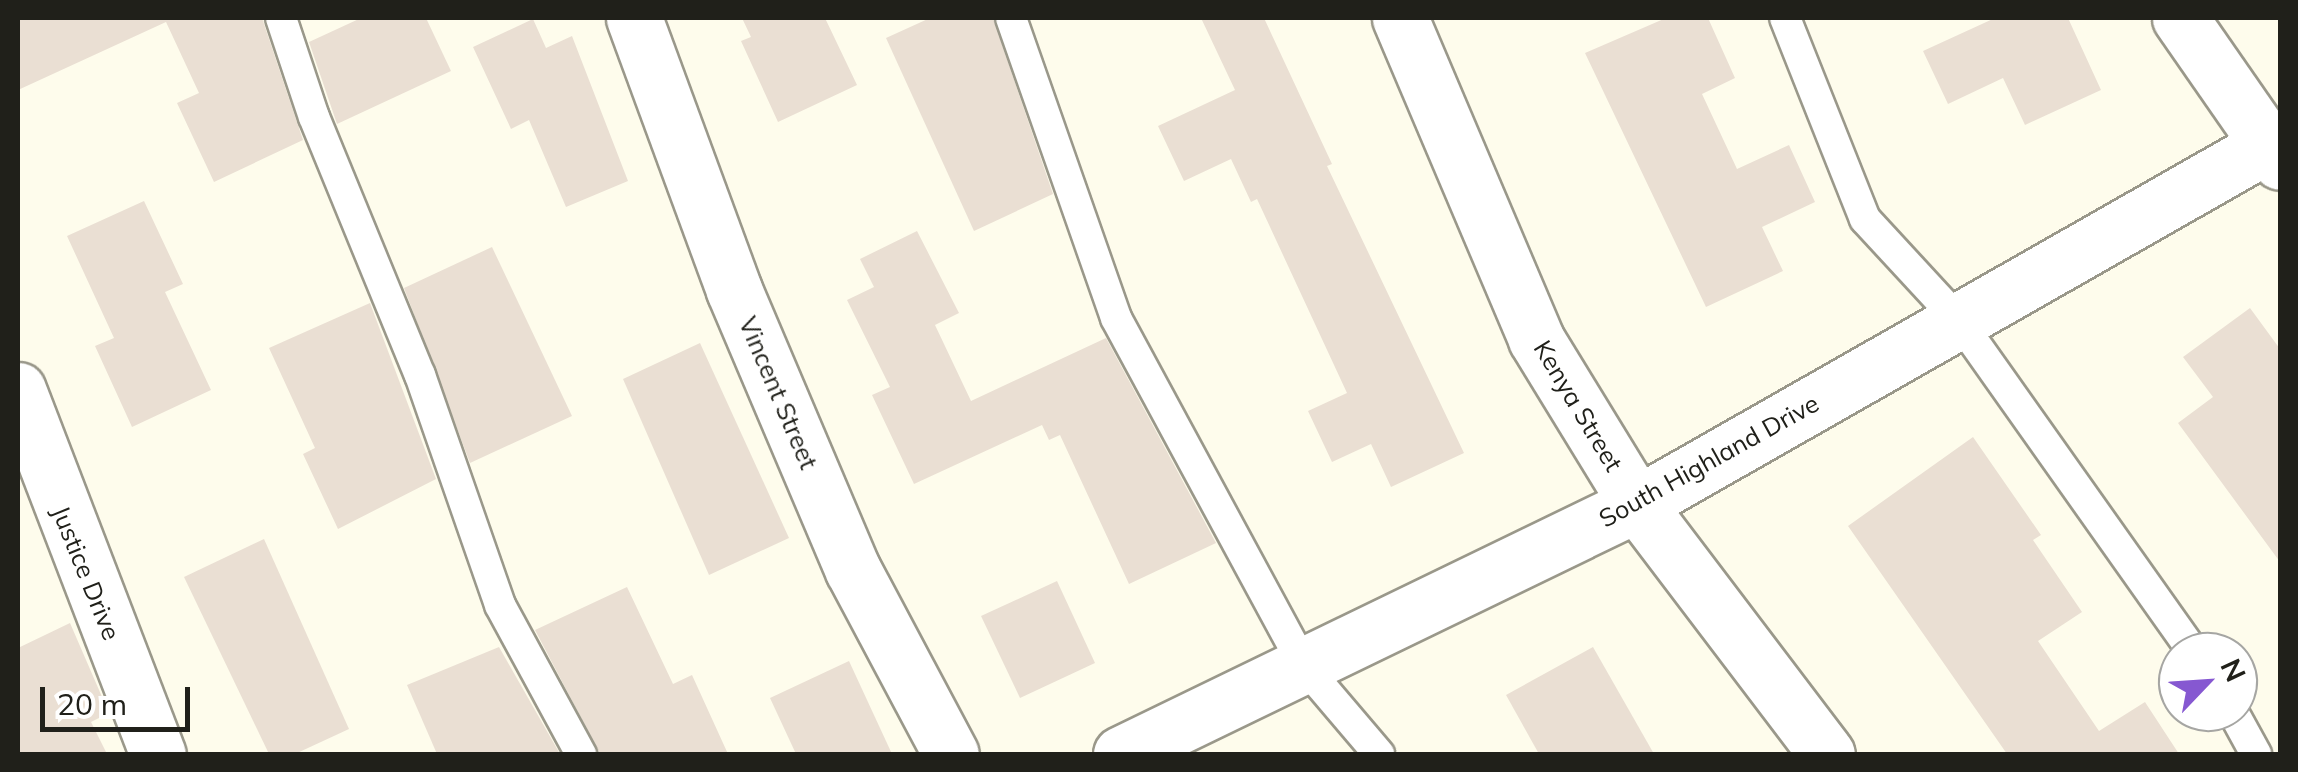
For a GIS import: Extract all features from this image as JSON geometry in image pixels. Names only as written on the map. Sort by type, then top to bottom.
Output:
[{"type":"street","name":"Vincent Street","points":[[634,18],[734,290],[853,570],[951,754]]},
{"type":"street","name":"Kenya Street","points":[[1400,18],[1536,339],[1637,504],[1827,754]]},
{"type":"street","points":[[2180,18],[2276,148]]},
{"type":"street","name":"South Highland Drive","points":[[1121,754],[1637,504],[1959,321],[2276,148]]},
{"type":"street","name":"Justice Drive","points":[[18,390],[158,754]]},
{"type":"lane","points":[[281,18],[314,118],[420,375],[500,605],[581,754]]},
{"type":"lane","points":[[1011,18],[1116,318],[1304,666],[1379,754]]},
{"type":"lane","points":[[1785,18],[1865,219],[1959,321],[2178,632]]},
{"type":"lane","points":[[2243,732],[2256,754]]},
{"type":"building","points":[[18,18],[262,18],[303,140],[214,182],[177,103],[199,93],[166,22],[18,90]]},
{"type":"building","points":[[361,18],[426,18],[451,71],[337,124],[309,42]]},
{"type":"building","points":[[742,18],[825,18],[857,85],[778,122],[741,41],[751,37]]},
{"type":"building","points":[[930,18],[993,18],[1053,194],[974,231],[886,38]]},
{"type":"building","points":[[1201,18],[1264,18],[1332,164],[1327,166],[1464,453],[1391,487],[1371,444],[1332,462],[1308,411],[1347,393],[1257,199],[1251,202],[1231,159],[1184,181],[1158,126],[1235,90]]},
{"type":"building","points":[[1666,18],[1708,18],[1735,78],[1702,94],[1737,169],[1789,145],[1815,202],[1762,227],[1783,271],[1706,307],[1585,53]]},
{"type":"building","points":[[1995,18],[2068,18],[2101,90],[2025,125],[2003,78],[1948,104],[1923,51]]},
{"type":"building","points":[[533,19],[546,48],[572,36],[628,181],[566,207],[529,120],[511,129],[473,47]]},
{"type":"building","points":[[144,201],[183,284],[165,292],[211,390],[132,427],[95,346],[114,338],[67,236]]},
{"type":"building","points":[[917,231],[959,313],[935,325],[971,401],[1106,338],[1216,543],[1129,584],[1060,435],[1049,440],[1042,425],[914,484],[872,395],[890,387],[847,300],[874,287],[860,259]]},
{"type":"building","points":[[492,247],[572,416],[470,463],[404,288]]},
{"type":"building","points":[[370,303],[436,479],[338,529],[303,454],[315,448],[269,348]]},
{"type":"building","points":[[2250,308],[2280,349],[2280,562],[2178,423],[2213,397],[2183,357]]},
{"type":"building","points":[[700,343],[789,538],[709,575],[623,379]]},
{"type":"building","points":[[1973,437],[2041,535],[2033,540],[2082,612],[2038,641],[2099,731],[2145,702],[2158,722],[2158,732],[2165,732],[2179,754],[2007,754],[1848,526]]},
{"type":"building","points":[[264,539],[349,729],[295,754],[269,754],[184,577]]},
{"type":"building","points":[[1057,581],[1095,663],[1020,698],[981,616]]},
{"type":"building","points":[[627,587],[673,684],[692,675],[728,754],[600,754],[535,630]]},
{"type":"building","points":[[70,623],[109,713],[91,722],[107,754],[18,754],[18,648]]},
{"type":"building","points":[[499,647],[560,754],[437,754],[407,685]]},
{"type":"building","points":[[1593,647],[1654,754],[1539,754],[1506,695]]},
{"type":"building","points":[[849,661],[892,754],[796,754],[770,698]]}]
